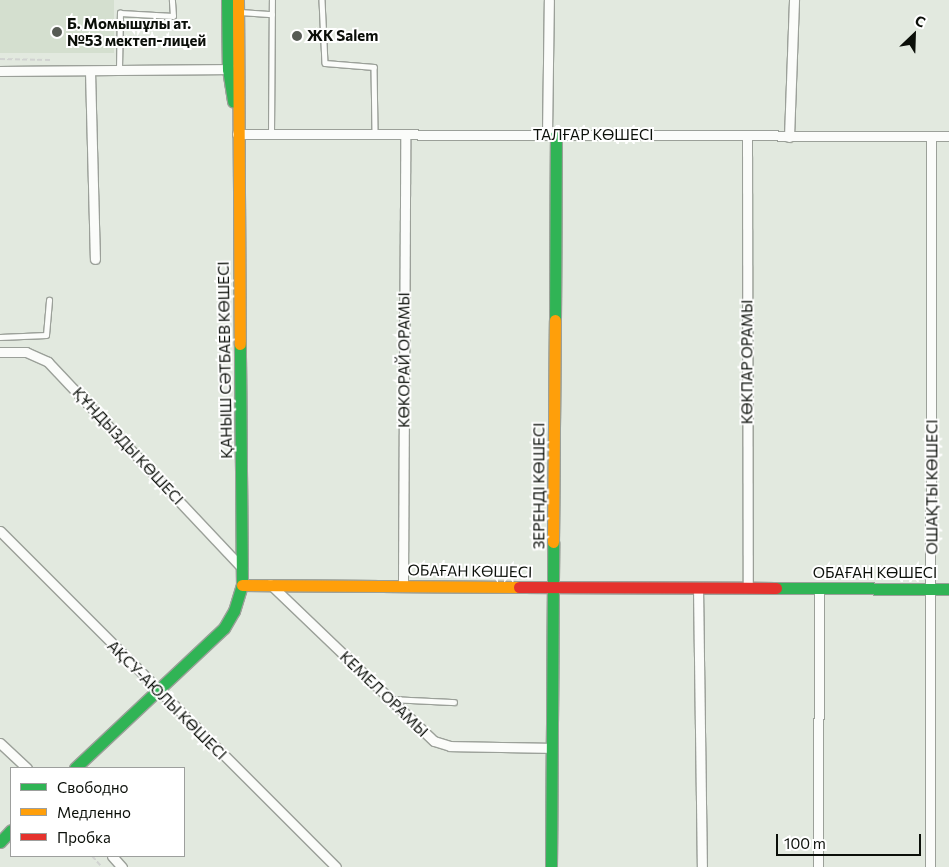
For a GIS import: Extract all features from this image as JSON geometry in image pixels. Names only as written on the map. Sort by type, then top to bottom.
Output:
[{"type":"street","name":"ҚАНЫШ СӘТБАЕВ КӨШЕСІ","points":[[227,0],[228,69],[237,134]]},
{"type":"street","name":"ҚАНЫШ СӘТБАЕВ КӨШЕСІ","points":[[238,0],[240,69],[237,134],[242,585]]},
{"type":"street","points":[[549,0],[552,135]]},
{"type":"street","points":[[789,137],[794,0]]},
{"type":"street","points":[[0,71],[240,69]]},
{"type":"street","points":[[90,71],[95,259]]},
{"type":"street","name":"ТАЛҒАР КӨШЕСІ","points":[[237,134],[949,136]]},
{"type":"street","name":"КӨКОРАЙ ОРАМЫ","points":[[402,585],[405,134]]},
{"type":"street","name":"ЗЕРЕНДІ КӨШЕСІ","points":[[551,867],[553,587],[552,135]]},
{"type":"street","name":"КӨКПАР ОРАМЫ","points":[[747,136],[748,587]]},
{"type":"street","name":"ОШАҚТЫ КӨШЕСІ","points":[[930,867],[932,589],[931,136]]},
{"type":"street","name":"ҚҰНДЫЗДЫ КӨШЕСІ","points":[[0,352],[26,352],[48,362],[242,568]]},
{"type":"street","name":"АҚСУ-АЮЛЫ КӨШЕСІ","points":[[0,531],[157,691],[336,867]]},
{"type":"street","name":"КЕМЕЛ ОРАМЫ","points":[[270,584],[420,730],[442,744],[552,748]]},
{"type":"street","points":[[76,767],[224,628],[234,611],[242,585]]},
{"type":"street","name":"ОБАҒАН КӨШЕСІ","points":[[242,585],[949,589]]},
{"type":"street","points":[[698,587],[702,867]]},
{"type":"street","points":[[818,867],[819,588]]},
{"type":"street","points":[[0,743],[25,767]]},
{"type":"street","points":[[0,842],[10,831]]},
{"type":"street","points":[[113,857],[122,867]]},
{"type":"lane","points":[[119,69],[120,13],[173,16],[172,0]]},
{"type":"lane","points":[[271,134],[272,0]]},
{"type":"lane","points":[[322,0],[325,62],[374,68],[375,134]]},
{"type":"lane","points":[[238,12],[272,14]]},
{"type":"lane","points":[[0,337],[46,335],[49,300]]},
{"type":"lane","points":[[388,699],[454,702]]},
{"type":"path","points":[[93,857],[102,867]]},
{"type":"shaded area","name":"Б. Момышұлы ат. №53 мектеп-лицей","points":[[0,0],[114,0],[114,53],[0,53]]},
{"type":"traffic: fast","points":[[227,0],[228,69],[233,102]]},
{"type":"traffic: fast","points":[[555,320],[556,135]]},
{"type":"traffic: fast","points":[[76,767],[224,628],[234,611],[242,585],[240,344]]},
{"type":"traffic: fast","points":[[551,867],[553,542]]},
{"type":"traffic: fast","points":[[776,588],[949,589]]},
{"type":"traffic: fast","points":[[0,842],[10,831]]},
{"type":"traffic: slow","points":[[238,0],[240,344]]},
{"type":"traffic: slow","points":[[553,542],[555,320]]},
{"type":"traffic: slow","points":[[242,585],[519,587]]},
{"type":"traffic: jam","points":[[519,587],[776,588]]},
{"type":"place","name":"Б. Момышұлы ат. №53 мектеп-лицей","points":[[57,32]]},
{"type":"place","name":"ЖК Salem","points":[[297,36]]}]
